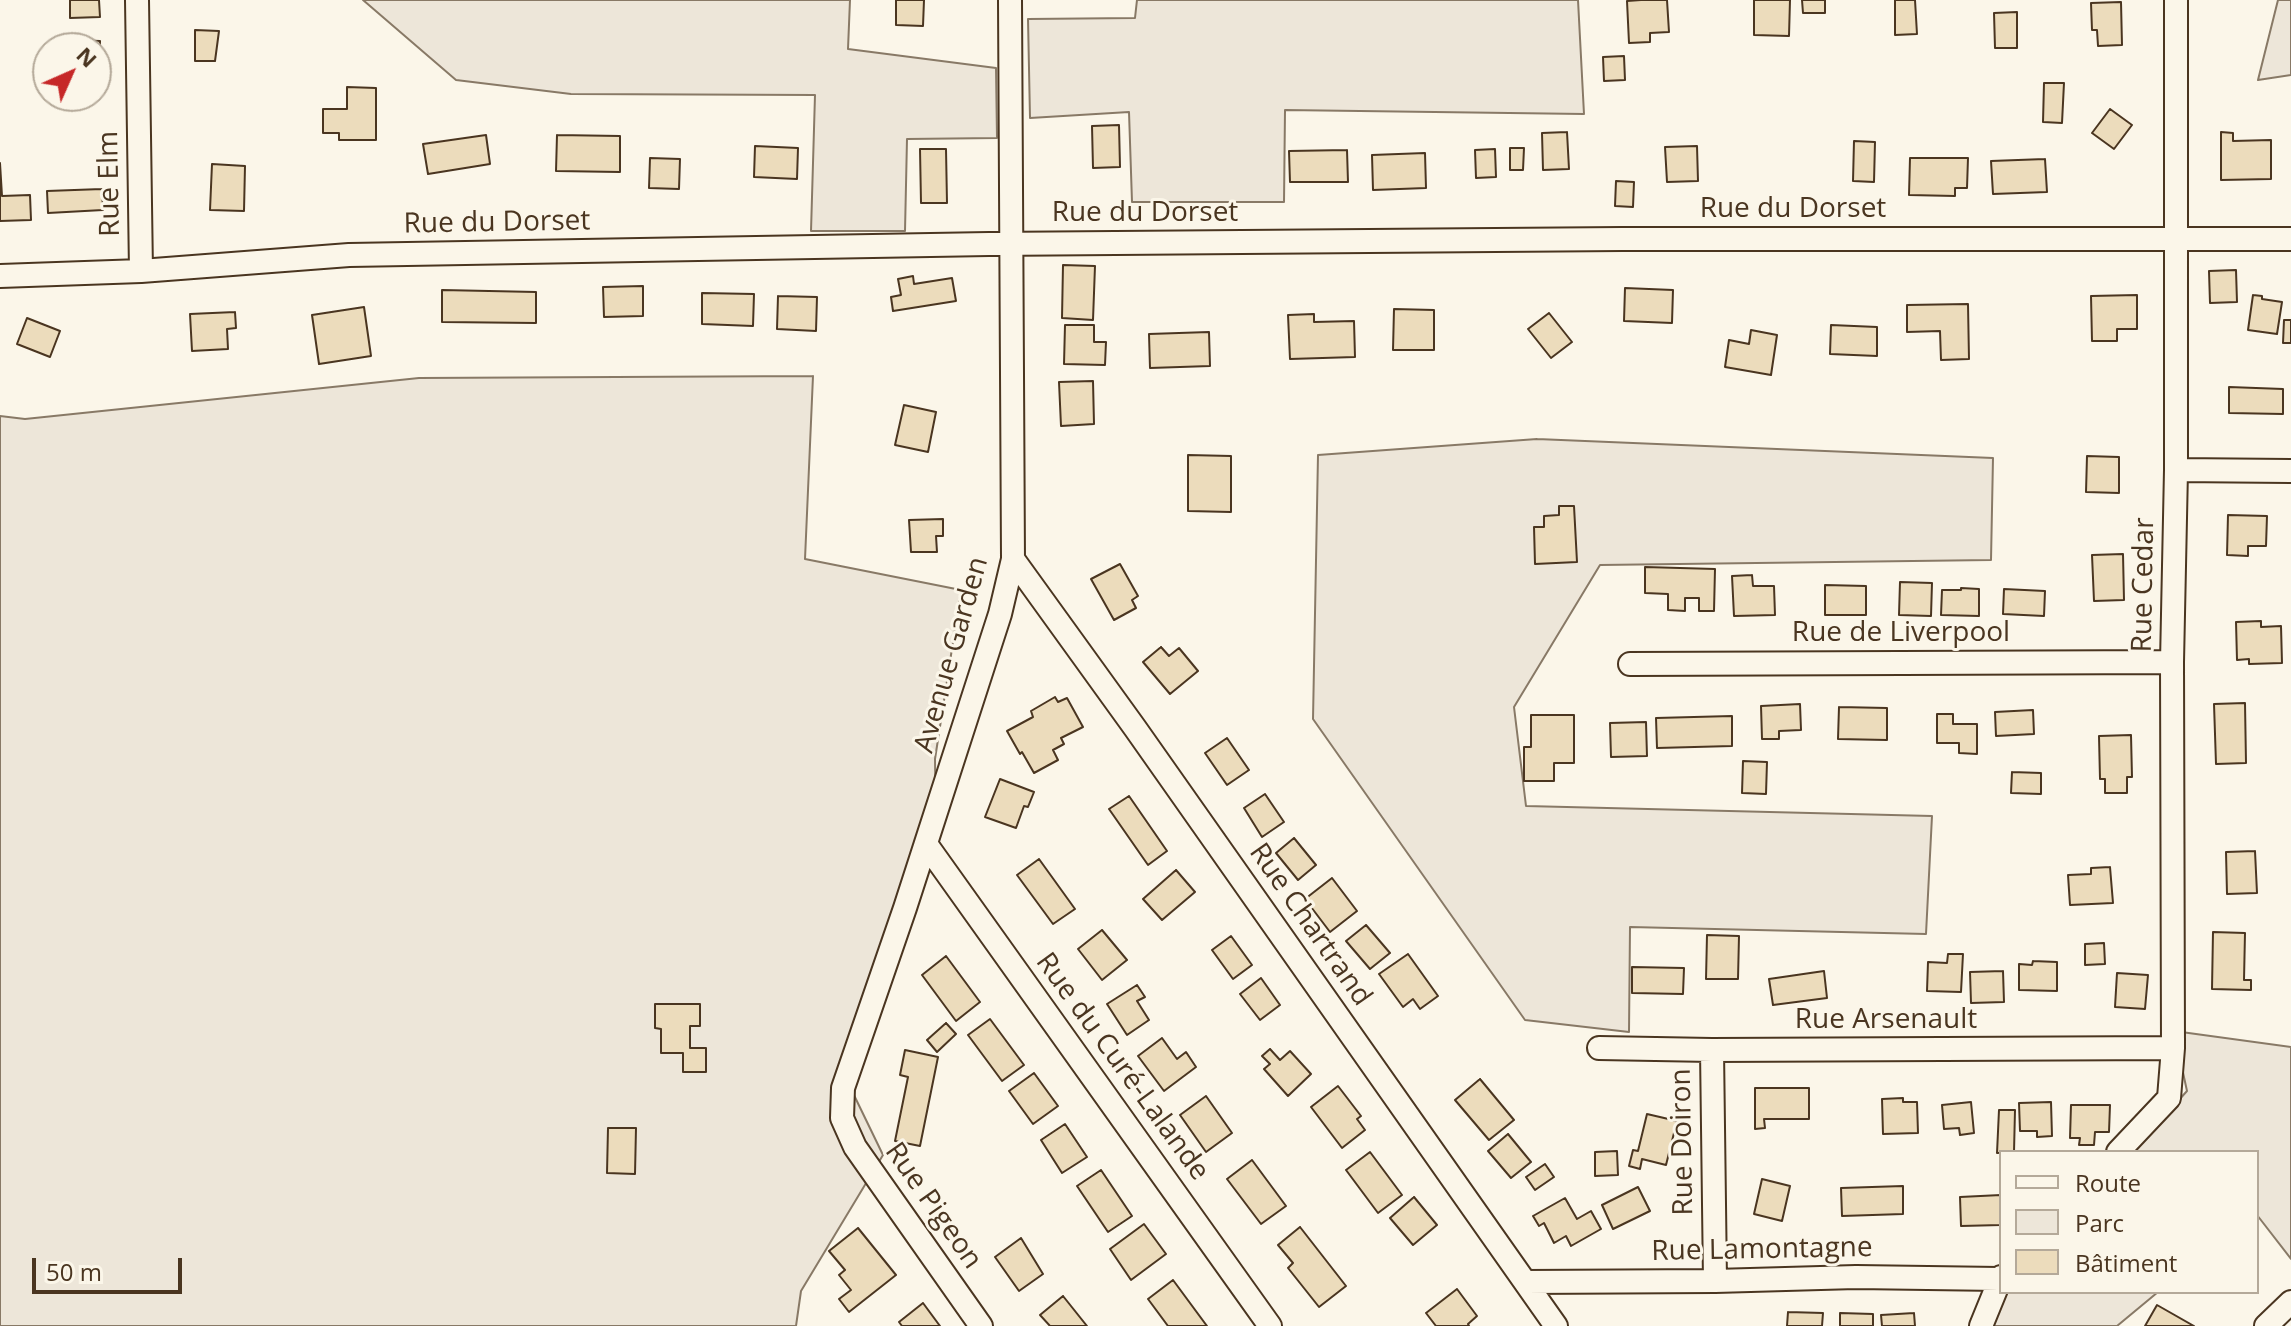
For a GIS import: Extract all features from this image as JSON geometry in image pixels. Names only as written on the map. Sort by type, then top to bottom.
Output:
[{"type":"street","name":"Rue Elm","points":[[137,0],[141,271]]},
{"type":"street","name":"Avenue Garden","points":[[842,1118],[843,1088],[1000,614],[1013,559],[1010,0]]},
{"type":"street","name":"Rue Cedar","points":[[2120,1150],[2169,1098],[2173,1048],[2176,0]]},
{"type":"street","name":"Rue du Dorset","points":[[0,276],[141,271],[349,255],[1012,244],[1622,239],[2291,239]]},
{"type":"street","points":[[2176,470],[2291,471]]},
{"type":"street","name":"Rue Chartrand","points":[[1013,559],[1556,1326]]},
{"type":"street","name":"Rue de Liverpool","points":[[1630,664],[2172,662]]},
{"type":"street","name":"Rue du Curé-Lalande","points":[[926,844],[1270,1326]]},
{"type":"street","name":"Rue Arsenault","points":[[1599,1048],[2173,1048]]},
{"type":"street","name":"Rue Doiron","points":[[1712,1050],[1715,1281]]},
{"type":"street","name":"Rue Pigeon","points":[[842,1118],[855,1147],[981,1326]]},
{"type":"street","name":"Rue Lamontagne","points":[[1525,1282],[1999,1278]]},
{"type":"street","points":[[1981,1326],[1999,1281]]},
{"type":"street","points":[[2266,1326],[2291,1302]]},
{"type":"green space","points":[[363,0],[850,0],[848,49],[996,68],[997,138],[907,139],[905,231],[811,231],[815,95],[571,94],[456,80]]},
{"type":"green space","points":[[1137,0],[1578,0],[1584,114],[1285,110],[1284,202],[1132,202],[1129,112],[1030,118],[1028,19],[1135,18]]},
{"type":"green space","points":[[2278,0],[2291,0],[2291,75],[2258,80]]},
{"type":"green space","points":[[813,376],[805,559],[961,590],[935,759],[936,843],[852,1091],[883,1155],[801,1291],[796,1326],[0,1326],[0,416],[25,419],[419,378]]},
{"type":"green space","points":[[1537,439],[1993,458],[1991,560],[1600,565],[1514,707],[1526,806],[1932,816],[1926,934],[1630,927],[1629,1032],[1525,1020],[1313,719],[1318,455]]},
{"type":"green space","points":[[2174,1031],[2291,1047],[2291,1259],[2259,1218],[2259,1150],[2134,1150],[2187,1091]]},
{"type":"green space","points":[[2007,1294],[2156,1294],[2117,1326],[1985,1326]]},
{"type":"building","points":[[70,0],[99,0],[100,17],[70,18]]},
{"type":"building","points":[[896,0],[924,0],[923,26],[896,25]]},
{"type":"building","points":[[1667,0],[1669,32],[1650,33],[1650,42],[1629,43],[1627,1]]},
{"type":"building","points":[[1754,0],[1790,0],[1789,36],[1754,35]]},
{"type":"building","points":[[1802,0],[1825,0],[1825,13],[1803,13]]},
{"type":"building","points":[[1895,0],[1915,0],[1917,34],[1895,35]]},
{"type":"building","points":[[2121,2],[2122,45],[2098,46],[2097,30],[2092,30],[2091,3]]},
{"type":"building","points":[[2017,12],[2017,48],[1995,48],[1994,13]]},
{"type":"building","points":[[195,30],[219,31],[215,61],[195,61]]},
{"type":"building","points":[[1624,56],[1625,80],[1604,81],[1603,57]]},
{"type":"building","points":[[2044,83],[2064,83],[2062,123],[2043,122]]},
{"type":"building","points":[[347,87],[376,88],[376,140],[339,140],[339,133],[323,133],[323,109],[347,109]]},
{"type":"building","points":[[2110,109],[2132,125],[2114,149],[2092,133]]},
{"type":"building","points":[[1119,125],[1120,167],[1093,168],[1092,126]]},
{"type":"building","points":[[1567,132],[1569,169],[1543,170],[1542,133]]},
{"type":"building","points":[[2221,132],[2233,133],[2233,141],[2271,140],[2271,179],[2221,180]]},
{"type":"building","points":[[486,135],[490,164],[428,174],[423,144]]},
{"type":"building","points":[[557,135],[620,136],[620,172],[556,171]]},
{"type":"building","points":[[1854,141],[1875,142],[1874,182],[1853,181]]},
{"type":"building","points":[[755,146],[798,148],[797,179],[754,177]]},
{"type":"building","points":[[1697,146],[1698,181],[1667,182],[1665,147]]},
{"type":"building","points":[[1510,148],[1524,148],[1523,170],[1510,170]]},
{"type":"building","points":[[920,149],[946,149],[947,203],[921,203]]},
{"type":"building","points":[[1495,149],[1496,177],[1476,178],[1475,150]]},
{"type":"building","points":[[1347,150],[1348,182],[1290,182],[1289,151]]},
{"type":"building","points":[[1425,153],[1426,188],[1373,190],[1372,155]]},
{"type":"building","points":[[650,158],[680,159],[679,189],[649,188]]},
{"type":"building","points":[[1910,158],[1968,158],[1967,188],[1955,188],[1955,196],[1909,195]]},
{"type":"building","points":[[2045,159],[2047,192],[1993,194],[1991,161]]},
{"type":"building","points":[[0,163],[2,196],[30,195],[31,220],[0,221]]},
{"type":"building","points":[[212,164],[245,166],[244,211],[210,210]]},
{"type":"building","points":[[1616,181],[1634,182],[1633,207],[1615,206]]},
{"type":"building","points":[[102,189],[103,210],[48,213],[47,191]]},
{"type":"building","points":[[1063,265],[1095,266],[1093,320],[1062,318]]},
{"type":"building","points":[[2236,270],[2237,302],[2210,303],[2209,271]]},
{"type":"building","points":[[913,276],[914,284],[952,278],[956,301],[893,311],[891,297],[901,295],[898,279]]},
{"type":"building","points":[[643,286],[643,316],[604,317],[603,287]]},
{"type":"building","points":[[1625,288],[1673,290],[1672,323],[1624,321]]},
{"type":"building","points":[[442,290],[536,292],[536,323],[442,322]]},
{"type":"building","points":[[702,293],[754,294],[753,326],[702,324]]},
{"type":"building","points":[[2137,295],[2137,329],[2117,329],[2117,341],[2092,341],[2091,296]]},
{"type":"building","points":[[2253,295],[2282,302],[2277,334],[2248,330]]},
{"type":"building","points":[[778,296],[817,297],[816,331],[777,329]]},
{"type":"building","points":[[1968,304],[1969,359],[1941,360],[1940,331],[1907,332],[1907,305]]},
{"type":"building","points":[[364,307],[371,356],[319,364],[312,315]]},
{"type":"building","points":[[1394,309],[1434,310],[1434,350],[1393,350]]},
{"type":"building","points":[[235,312],[236,328],[227,329],[228,349],[192,351],[190,314]]},
{"type":"building","points":[[1549,313],[1572,342],[1551,358],[1528,329]]},
{"type":"building","points":[[1314,314],[1314,322],[1354,321],[1355,357],[1290,359],[1288,315]]},
{"type":"building","points":[[27,318],[60,331],[50,357],[17,344]]},
{"type":"building","points":[[2284,320],[2291,320],[2291,343],[2283,343]]},
{"type":"building","points":[[1065,325],[1094,325],[1094,342],[1106,342],[1105,365],[1064,364]]},
{"type":"building","points":[[1831,325],[1877,327],[1877,356],[1830,354]]},
{"type":"building","points":[[1751,330],[1777,335],[1771,375],[1725,367],[1729,340],[1749,344]]},
{"type":"building","points":[[1209,332],[1210,366],[1150,368],[1149,334]]},
{"type":"building","points":[[1093,381],[1094,424],[1061,426],[1059,382]]},
{"type":"building","points":[[2229,387],[2283,389],[2283,414],[2229,413]]},
{"type":"building","points":[[904,405],[936,412],[928,452],[895,445]]},
{"type":"building","points":[[1188,455],[1231,456],[1231,512],[1188,511]]},
{"type":"building","points":[[2087,456],[2119,457],[2119,493],[2086,492]]},
{"type":"building","points":[[1559,506],[1574,506],[1577,562],[1535,564],[1534,527],[1544,527],[1544,516],[1559,515]]},
{"type":"building","points":[[2228,515],[2267,516],[2266,546],[2248,546],[2248,556],[2227,555]]},
{"type":"building","points":[[943,519],[943,536],[936,536],[937,552],[911,552],[909,520]]},
{"type":"building","points":[[2123,554],[2124,600],[2094,601],[2092,555]]},
{"type":"building","points":[[1120,564],[1138,596],[1132,600],[1136,608],[1114,620],[1091,579]]},
{"type":"building","points":[[1645,567],[1715,569],[1714,611],[1699,611],[1699,598],[1685,598],[1685,611],[1668,610],[1668,594],[1645,593]]},
{"type":"building","points":[[1752,575],[1753,586],[1774,586],[1775,615],[1734,616],[1732,576]]},
{"type":"building","points":[[1900,582],[1932,583],[1931,616],[1899,615]]},
{"type":"building","points":[[1825,585],[1866,586],[1866,615],[1825,615]]},
{"type":"building","points":[[1979,589],[1979,616],[1941,615],[1942,590]]},
{"type":"building","points":[[2004,589],[2045,591],[2044,616],[2003,614]]},
{"type":"building","points":[[2261,621],[2261,627],[2281,626],[2282,663],[2249,664],[2249,659],[2237,660],[2236,622]]},
{"type":"building","points":[[1161,647],[1169,656],[1179,648],[1198,671],[1170,694],[1143,662]]},
{"type":"building","points":[[1055,697],[1058,702],[1067,698],[1083,727],[1061,738],[1064,744],[1053,750],[1058,760],[1034,773],[1007,731],[1033,717],[1031,711]]},
{"type":"building","points":[[2245,703],[2246,763],[2216,764],[2214,704]]},
{"type":"building","points":[[1800,704],[1801,730],[1779,731],[1779,739],[1762,739],[1761,706]]},
{"type":"building","points":[[1839,707],[1887,708],[1887,740],[1838,739]]},
{"type":"building","points":[[2033,710],[2034,734],[1996,736],[1995,712]]},
{"type":"building","points":[[1937,714],[1953,714],[1953,724],[1977,724],[1977,754],[1959,753],[1959,743],[1937,743]]},
{"type":"building","points":[[1531,715],[1574,715],[1574,763],[1554,763],[1554,781],[1524,781],[1524,747],[1531,747]]},
{"type":"building","points":[[1732,716],[1732,746],[1657,748],[1656,718]]},
{"type":"building","points":[[1646,722],[1647,756],[1611,757],[1610,723]]},
{"type":"building","points":[[2131,735],[2132,777],[2127,777],[2127,793],[2105,793],[2105,779],[2100,779],[2099,736]]},
{"type":"building","points":[[1227,738],[1249,770],[1227,785],[1205,753]]},
{"type":"building","points":[[1743,761],[1767,762],[1766,794],[1742,793]]},
{"type":"building","points":[[2012,772],[2041,773],[2041,794],[2011,793]]},
{"type":"building","points":[[1000,779],[1034,792],[1028,807],[1024,806],[1016,828],[985,817]]},
{"type":"building","points":[[1265,794],[1284,822],[1262,837],[1244,808]]},
{"type":"building","points":[[1129,796],[1167,851],[1148,865],[1109,809]]},
{"type":"building","points":[[1294,838],[1316,865],[1298,880],[1276,853]]},
{"type":"building","points":[[2255,851],[2257,893],[2227,894],[2226,852]]},
{"type":"building","points":[[1039,859],[1075,909],[1053,924],[1017,875]]},
{"type":"building","points":[[2110,867],[2113,903],[2070,905],[2068,875],[2091,874],[2091,868]]},
{"type":"building","points":[[1176,870],[1195,892],[1162,920],[1143,899]]},
{"type":"building","points":[[1332,878],[1357,911],[1330,932],[1305,899]]},
{"type":"building","points":[[1366,925],[1390,953],[1370,969],[1346,941]]},
{"type":"building","points":[[1102,930],[1127,960],[1102,980],[1078,949]]},
{"type":"building","points":[[2213,932],[2245,933],[2244,980],[2251,980],[2251,990],[2212,989]]},
{"type":"building","points":[[1707,935],[1739,936],[1738,979],[1706,979]]},
{"type":"building","points":[[1231,936],[1252,965],[1233,979],[1212,950]]},
{"type":"building","points":[[2104,943],[2105,964],[2085,965],[2085,944]]},
{"type":"building","points":[[1408,954],[1438,996],[1420,1009],[1413,999],[1403,1007],[1379,974]]},
{"type":"building","points":[[1948,954],[1963,954],[1961,992],[1927,991],[1928,962],[1947,963]]},
{"type":"building","points":[[946,956],[980,1002],[956,1021],[922,975]]},
{"type":"building","points":[[2033,961],[2057,962],[2057,991],[2019,990],[2019,964],[2032,965]]},
{"type":"building","points":[[1632,967],[1684,968],[1683,994],[1632,993]]},
{"type":"building","points":[[1824,971],[1827,998],[1773,1005],[1769,979]]},
{"type":"building","points":[[2003,971],[2004,1002],[1971,1003],[1970,972]]},
{"type":"building","points":[[2117,973],[2148,975],[2145,1009],[2115,1007]]},
{"type":"building","points":[[1261,978],[1280,1005],[1260,1020],[1240,994]]},
{"type":"building","points":[[1137,985],[1145,997],[1137,1001],[1149,1020],[1127,1035],[1107,1004]]},
{"type":"building","points":[[655,1004],[700,1004],[700,1026],[690,1026],[690,1048],[706,1048],[706,1072],[683,1072],[683,1053],[661,1053],[661,1029],[655,1028]]},
{"type":"building","points":[[990,1019],[1024,1065],[1002,1081],[968,1035]]},
{"type":"building","points":[[946,1023],[956,1034],[937,1052],[927,1040]]},
{"type":"building","points":[[1162,1038],[1177,1059],[1186,1052],[1196,1067],[1164,1091],[1138,1056]]},
{"type":"building","points":[[1270,1049],[1280,1060],[1290,1051],[1311,1074],[1288,1096],[1264,1069],[1270,1064],[1262,1056]]},
{"type":"building","points":[[905,1050],[938,1057],[920,1146],[895,1141],[908,1077],[900,1075]]},
{"type":"building","points":[[1034,1073],[1058,1106],[1033,1124],[1009,1091]]},
{"type":"building","points":[[1480,1079],[1514,1120],[1489,1140],[1455,1100]]},
{"type":"building","points":[[1338,1086],[1361,1116],[1357,1119],[1365,1130],[1342,1148],[1311,1107]]},
{"type":"building","points":[[1755,1088],[1809,1088],[1809,1119],[1764,1119],[1765,1128],[1755,1129]]},
{"type":"building","points":[[1206,1096],[1232,1133],[1206,1152],[1180,1115]]},
{"type":"building","points":[[1903,1098],[1903,1102],[1917,1102],[1918,1133],[1883,1134],[1882,1099]]},
{"type":"building","points":[[1971,1102],[1974,1133],[1960,1135],[1959,1128],[1944,1129],[1942,1105]]},
{"type":"building","points":[[2051,1102],[2052,1136],[2037,1137],[2037,1131],[2020,1131],[2019,1103]]},
{"type":"building","points":[[2071,1105],[2110,1105],[2109,1132],[2095,1132],[2094,1145],[2079,1145],[2080,1138],[2070,1138]]},
{"type":"building","points":[[1999,1110],[2015,1110],[2014,1150],[1999,1150],[1997,1153]]},
{"type":"building","points":[[1647,1114],[1677,1121],[1666,1165],[1642,1159],[1640,1169],[1629,1166],[1633,1150],[1638,1151]]},
{"type":"building","points":[[1065,1124],[1087,1157],[1062,1173],[1041,1140]]},
{"type":"building","points":[[608,1128],[636,1128],[635,1174],[607,1173]]},
{"type":"building","points":[[1508,1134],[1531,1162],[1511,1178],[1488,1151]]},
{"type":"building","points":[[1617,1151],[1618,1175],[1595,1176],[1595,1152]]},
{"type":"building","points":[[1370,1152],[1402,1195],[1378,1213],[1346,1170]]},
{"type":"building","points":[[1252,1160],[1286,1206],[1261,1224],[1227,1179]]},
{"type":"building","points":[[1545,1164],[1554,1177],[1535,1190],[1526,1177]]},
{"type":"building","points":[[1101,1170],[1132,1216],[1108,1232],[1077,1186]]},
{"type":"building","points":[[1762,1179],[1790,1186],[1782,1221],[1754,1214]]},
{"type":"building","points":[[1903,1186],[1903,1214],[1842,1216],[1841,1188]]},
{"type":"building","points":[[1638,1187],[1650,1211],[1613,1229],[1602,1205]]},
{"type":"building","points":[[1999,1195],[1999,1225],[1961,1226],[1960,1197]]},
{"type":"building","points":[[1414,1197],[1437,1225],[1413,1245],[1390,1218]]},
{"type":"building","points":[[1565,1198],[1577,1219],[1591,1211],[1601,1229],[1571,1246],[1566,1236],[1554,1243],[1544,1223],[1539,1226],[1533,1216]]},
{"type":"building","points":[[1144,1224],[1166,1254],[1131,1280],[1110,1249]]},
{"type":"building","points":[[1300,1227],[1346,1286],[1319,1307],[1288,1268],[1293,1263],[1278,1245]]},
{"type":"building","points":[[858,1228],[896,1275],[849,1312],[839,1299],[851,1290],[839,1275],[845,1270],[829,1251]]},
{"type":"building","points":[[1021,1238],[1043,1274],[1019,1291],[995,1257]]},
{"type":"building","points":[[1173,1280],[1207,1326],[1168,1326],[1148,1299]]},
{"type":"building","points":[[1457,1289],[1477,1316],[1469,1326],[1436,1326],[1426,1313]]},
{"type":"building","points":[[1063,1296],[1087,1326],[1050,1326],[1040,1315]]},
{"type":"building","points":[[923,1303],[940,1326],[902,1326],[899,1322]]},
{"type":"building","points":[[2157,1305],[2194,1326],[2145,1326]]},
{"type":"building","points":[[1788,1312],[1823,1313],[1822,1326],[1787,1326]]},
{"type":"building","points":[[1840,1313],[1873,1314],[1873,1326],[1840,1326]]},
{"type":"building","points":[[1914,1313],[1915,1326],[1882,1326],[1881,1315]]}]
